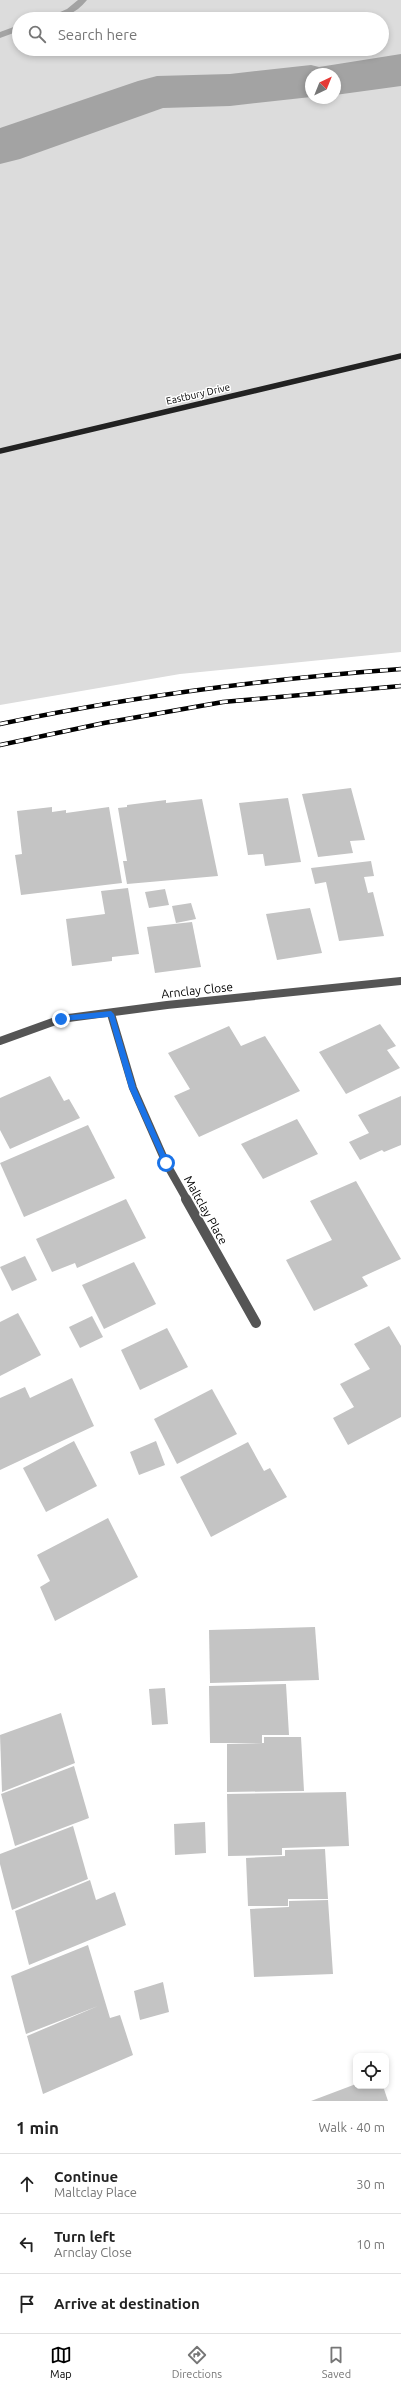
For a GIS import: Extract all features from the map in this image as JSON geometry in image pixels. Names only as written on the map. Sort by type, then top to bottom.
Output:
[{"type":"street","name":"Eastbury Drive","points":[[0,451],[401,356]]},
{"type":"street","name":"Arnclay Close","points":[[0,1041],[61,1019],[111,1014],[167,1005],[401,981]]},
{"type":"street","name":"Maltclay Place","points":[[111,1014],[133,1088],[166,1163],[256,1324]]},
{"type":"shaded area","points":[[0,0],[401,0],[401,652],[180,674],[0,705]]},
{"type":"building","points":[[351,788],[365,840],[350,841],[353,853],[318,857],[302,794]]},
{"type":"building","points":[[288,798],[301,862],[265,866],[263,854],[248,855],[239,803]]},
{"type":"building","points":[[202,799],[218,876],[127,884],[123,861],[127,861],[118,808],[127,807],[127,805],[166,800],[166,803]]},
{"type":"building","points":[[52,807],[52,812],[66,810],[66,813],[109,807],[122,883],[21,895],[15,855],[22,854],[17,811]]},
{"type":"building","points":[[371,861],[374,876],[364,877],[368,893],[373,892],[384,936],[339,941],[326,882],[315,884],[311,868]]},
{"type":"building","points":[[128,888],[139,954],[112,957],[112,961],[72,966],[66,919],[105,914],[101,891]]},
{"type":"building","points":[[165,889],[169,905],[149,908],[145,892]]},
{"type":"building","points":[[191,903],[196,919],[176,923],[172,906]]},
{"type":"building","points":[[310,908],[322,953],[277,960],[266,914]]},
{"type":"building","points":[[192,922],[201,967],[155,973],[147,927]]},
{"type":"building","points":[[380,1024],[396,1046],[387,1050],[400,1068],[346,1094],[319,1052]]},
{"type":"building","points":[[229,1026],[241,1046],[265,1036],[300,1091],[199,1137],[174,1096],[190,1089],[168,1053]]},
{"type":"building","points":[[50,1076],[64,1101],[69,1099],[80,1118],[10,1149],[0,1130],[0,1098]]},
{"type":"building","points":[[401,1096],[401,1145],[384,1152],[382,1150],[360,1160],[349,1142],[369,1133],[358,1115]]},
{"type":"building","points":[[297,1119],[318,1154],[263,1179],[241,1144]]},
{"type":"building","points":[[88,1125],[115,1178],[24,1217],[0,1163]]},
{"type":"building","points":[[356,1181],[401,1259],[362,1277],[368,1286],[314,1311],[286,1260],[332,1240],[310,1201]]},
{"type":"building","points":[[126,1199],[146,1238],[77,1268],[75,1263],[52,1272],[36,1239]]},
{"type":"building","points":[[25,1256],[37,1280],[12,1291],[0,1267]]},
{"type":"building","points":[[134,1262],[156,1304],[104,1329],[82,1285]]},
{"type":"building","points":[[18,1313],[41,1355],[0,1376],[0,1322]]},
{"type":"building","points":[[92,1316],[103,1337],[80,1348],[69,1327]]},
{"type":"building","points":[[389,1326],[401,1346],[401,1417],[348,1445],[333,1418],[354,1407],[340,1384],[370,1369],[354,1344]]},
{"type":"building","points":[[167,1328],[188,1367],[140,1390],[121,1350]]},
{"type":"building","points":[[72,1378],[94,1426],[0,1470],[0,1398],[25,1387],[30,1398]]},
{"type":"building","points":[[212,1389],[237,1434],[177,1464],[154,1419]]},
{"type":"building","points":[[74,1441],[97,1486],[46,1512],[23,1468]]},
{"type":"building","points":[[156,1441],[165,1465],[139,1475],[130,1452]]},
{"type":"building","points":[[248,1442],[264,1471],[270,1468],[287,1497],[211,1537],[180,1477]]},
{"type":"building","points":[[108,1518],[138,1577],[55,1621],[40,1587],[50,1581],[37,1555]]},
{"type":"building","points":[[315,1627],[319,1680],[210,1683],[209,1630]]},
{"type":"building","points":[[286,1684],[289,1735],[262,1735],[262,1743],[210,1743],[209,1686]]},
{"type":"building","points":[[165,1688],[168,1724],[152,1725],[149,1689]]},
{"type":"building","points":[[61,1713],[75,1763],[2,1792],[0,1735]]},
{"type":"building","points":[[264,1737],[301,1737],[304,1791],[227,1792],[227,1744],[264,1743]]},
{"type":"building","points":[[74,1766],[89,1818],[15,1846],[1,1794]]},
{"type":"building","points":[[346,1792],[349,1846],[282,1848],[282,1855],[228,1856],[227,1794]]},
{"type":"building","points":[[205,1822],[206,1853],[175,1855],[174,1824]]},
{"type":"building","points":[[73,1826],[88,1879],[12,1910],[0,1864],[0,1854]]},
{"type":"building","points":[[325,1849],[328,1899],[288,1899],[288,1906],[248,1906],[246,1858],[285,1856],[285,1850]]},
{"type":"building","points":[[90,1880],[96,1900],[115,1892],[126,1925],[29,1965],[15,1911]]},
{"type":"building","points":[[328,1900],[333,1974],[254,1977],[250,1909],[289,1907],[289,1901]]},
{"type":"building","points":[[88,1945],[110,2018],[120,2015],[133,2055],[43,2094],[27,2036],[98,2006],[26,2034],[11,1976]]},
{"type":"building","points":[[163,1982],[169,2012],[140,2020],[134,1991]]},
{"type":"building","points":[[353,2085],[353,2089],[384,2089],[388,2101],[311,2101]]},
{"type":"waterway","points":[[67,12],[83,0]]},
{"type":"waterway","points":[[0,35],[12,31]]},
{"type":"waterway","points":[[341,78],[401,70]]},
{"type":"waterway","points":[[0,147],[157,92],[230,90],[305,82]]},
{"type":"railway","points":[[0,724],[100,705],[250,683],[401,669]]},
{"type":"railway","points":[[0,745],[104,723],[223,702],[401,686]]},
{"type":"route","points":[[61,1019],[111,1014],[133,1088],[166,1163]]}]
